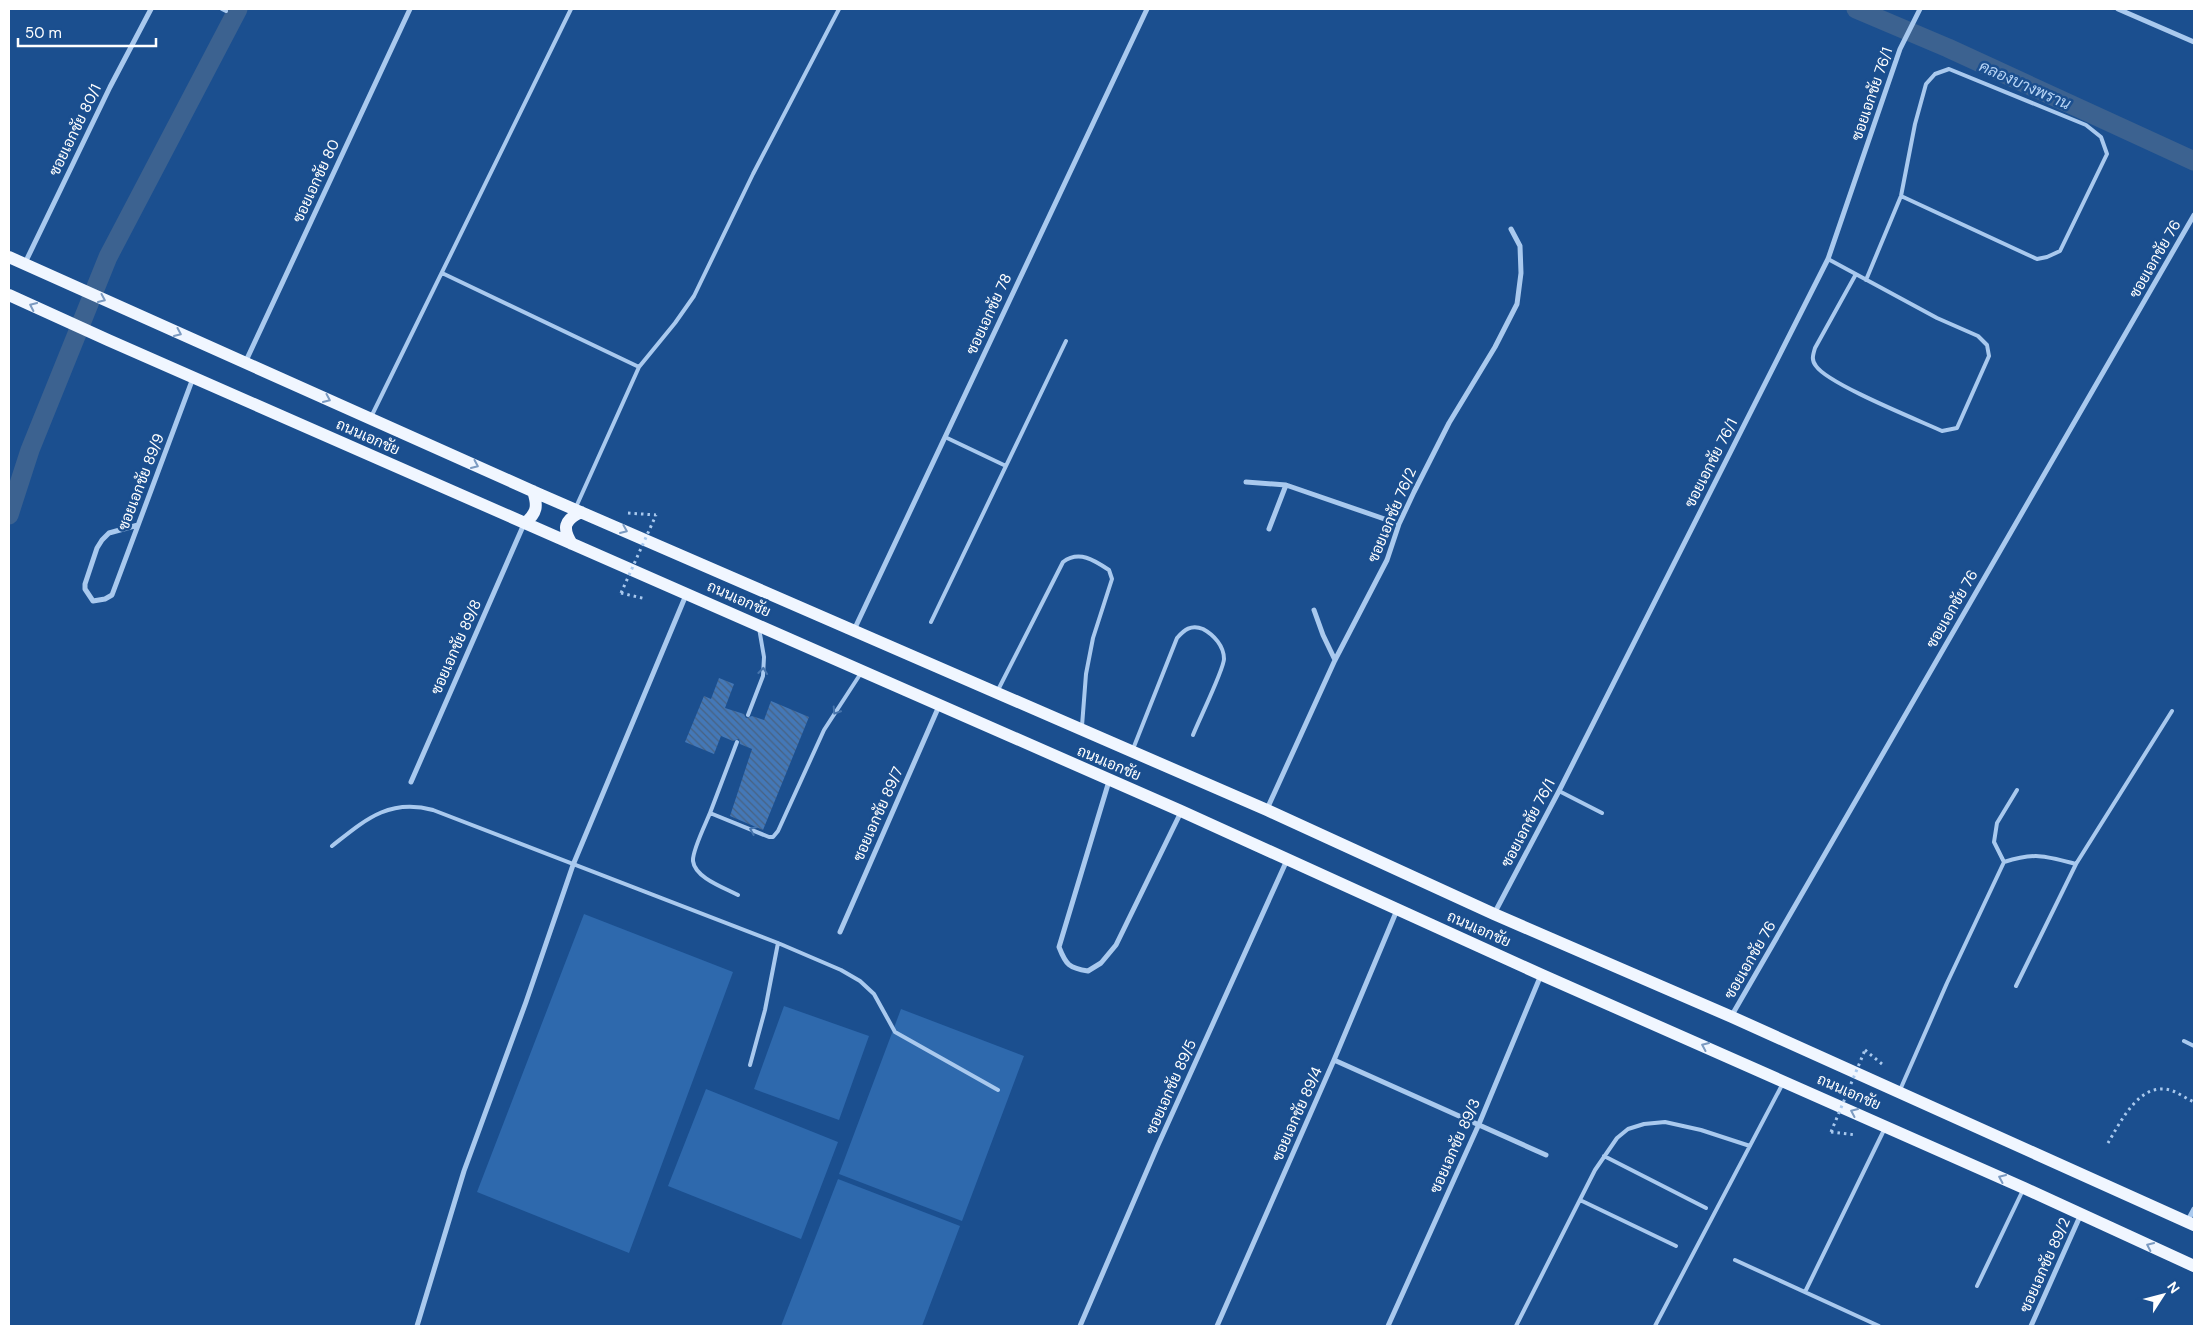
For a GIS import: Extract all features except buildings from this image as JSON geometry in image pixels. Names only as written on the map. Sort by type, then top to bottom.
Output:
[{"type":"main road","name":"ถนนเอกชัย","points":[[9,257],[578,511],[1082,729],[1267,810],[1494,914],[1732,1016],[2191,1224]]},
{"type":"main road","name":"ถนนเอกชัย","points":[[9,295],[1288,859],[1397,910],[1886,1126],[2194,1266]]},
{"type":"main road","points":[[525,523],[537,509],[537,501],[533,491]]},
{"type":"main road","points":[[572,544],[566,535],[566,525],[570,517],[578,511]]},
{"type":"street","name":"ซอยเอกชัย 80/1","points":[[24,263],[110,87],[151,9]]},
{"type":"street","name":"ซอยเอกชัย 80","points":[[244,363],[410,9]]},
{"type":"street","name":"ซอยเอกชัย 78","points":[[853,630],[1147,9]]},
{"type":"street","points":[[2118,9],[2194,42]]},
{"type":"street","name":"ซอยเอกชัย 76/1","points":[[1494,914],[1559,791],[1828,259],[1900,49],[1919,10]]},
{"type":"street","name":"ซอยเอกชัย 76","points":[[1732,1016],[2194,215]]},
{"type":"street","name":"ซอยเอกชัย 76/2","points":[[1267,810],[1335,660],[1387,560],[1400,524],[1449,423],[1495,347],[1517,304],[1521,273],[1520,246],[1511,229]]},
{"type":"street","name":"ซอยเอกชัย 89/9","points":[[138,524],[109,533],[97,548],[85,589],[93,600],[105,599],[112,595],[193,377]]},
{"type":"street","points":[[1246,482],[1286,485],[1400,524]]},
{"type":"street","points":[[1269,529],[1286,485]]},
{"type":"street","name":"ซอยเอกชัย 89/8","points":[[411,782],[525,523]]},
{"type":"street","points":[[417,1326],[464,1171],[526,1002],[573,865],[686,594]]},
{"type":"street","points":[[1314,610],[1322,635],[1335,660]]},
{"type":"street","name":"ซอยเอกชัย 89/7","points":[[840,932],[940,706]]},
{"type":"street","points":[[1109,781],[1059,947],[1065,961],[1073,968],[1088,971],[1101,963],[1116,945],[1181,812]]},
{"type":"street","name":"ซอยเอกชัย 89/5","points":[[1080,1326],[1158,1144],[1288,859]]},
{"type":"street","name":"ซอยเอกชัย 89/4","points":[[1218,1326],[1397,910]]},
{"type":"street","name":"ซอยเอกชัย 89/3","points":[[1388,1326],[1542,975]]},
{"type":"street","points":[[1334,1060],[1546,1154]]},
{"type":"street","points":[[2191,1224],[2194,1209]]},
{"type":"street","name":"ซอยเอกชัย 89/2","points":[[2031,1326],[2081,1214]]},
{"type":"lane","points":[[370,419],[571,9]]},
{"type":"lane","points":[[578,511],[639,367],[675,323],[694,296],[753,174],[839,9]]},
{"type":"lane","points":[[1866,280],[1900,196],[1915,124],[1926,84],[1935,74],[1949,69],[2086,125],[2102,137],[2106,154],[2060,251],[2047,257],[2037,259],[1900,196]]},
{"type":"lane","points":[[1828,259],[1856,274],[1866,280],[1937,318],[1978,336],[1987,345],[1989,356],[1957,428],[1942,431],[1836,382],[1816,368],[1812,359],[1815,348],[1856,274]]},
{"type":"lane","points":[[442,273],[639,367]]},
{"type":"lane","points":[[931,622],[1066,341]]},
{"type":"lane","points":[[945,437],[1006,466]]},
{"type":"lane","points":[[997,692],[1063,562],[1070,556],[1081,555],[1109,570],[1112,579],[1093,638],[1086,674],[1082,729]]},
{"type":"lane","points":[[748,715],[763,676],[764,657],[759,625]]},
{"type":"lane","points":[[1132,751],[1177,638],[1185,629],[1197,626],[1211,633],[1220,645],[1224,660],[1193,735]]},
{"type":"lane","points":[[710,813],[769,837],[776,834],[824,730],[862,671]]},
{"type":"lane","points":[[2016,986],[2076,864],[2172,711]]},
{"type":"lane","points":[[736,742],[693,859],[696,868],[702,875],[738,895]]},
{"type":"lane","points":[[2004,862],[1994,842],[1996,823],[2017,790]]},
{"type":"lane","points":[[1559,791],[1602,813]]},
{"type":"lane","points":[[332,846],[365,820],[396,808],[415,805],[433,810],[778,943],[841,970],[860,981],[874,994],[895,1032],[998,1090]]},
{"type":"lane","points":[[1899,1092],[1947,983],[2004,862],[2021,856],[2037,854],[2076,864]]},
{"type":"lane","points":[[750,1065],[765,1010],[778,943]]},
{"type":"lane","points":[[2184,1041],[2194,1046]]},
{"type":"lane","points":[[1655,1326],[1784,1081]]},
{"type":"lane","points":[[1516,1326],[1604,1156],[1617,1138],[1628,1129],[1644,1124],[1666,1122],[1701,1130],[1750,1146]]},
{"type":"lane","points":[[1805,1292],[1886,1126]]},
{"type":"lane","points":[[1604,1156],[1706,1208]]},
{"type":"lane","points":[[1977,1286],[2024,1188]]},
{"type":"lane","points":[[1580,1200],[1676,1246]]},
{"type":"lane","points":[[1735,1260],[1879,1326]]},
{"type":"path","points":[[628,512],[656,515],[621,593],[646,599]]},
{"type":"path","points":[[1856,1135],[1831,1132],[1866,1050],[1882,1064]]},
{"type":"path","points":[[2108,1143],[2131,1106],[2144,1095],[2157,1089],[2172,1090],[2194,1102]]},
{"type":"shaded area","points":[[584,914],[733,972],[629,1253],[477,1192]]},
{"type":"shaded area","points":[[784,1006],[869,1036],[839,1120],[754,1089]]},
{"type":"shaded area","points":[[901,1009],[1024,1056],[962,1221],[839,1174]]},
{"type":"shaded area","points":[[706,1089],[838,1142],[801,1239],[668,1186]]},
{"type":"shaded area","points":[[838,1179],[960,1226],[922,1326],[781,1326]]},
{"type":"waterway","points":[[9,515],[30,450],[108,257],[238,9]]},
{"type":"waterway","name":"คลองบางพราน","points":[[1856,9],[1948,48],[2194,161]]}]
